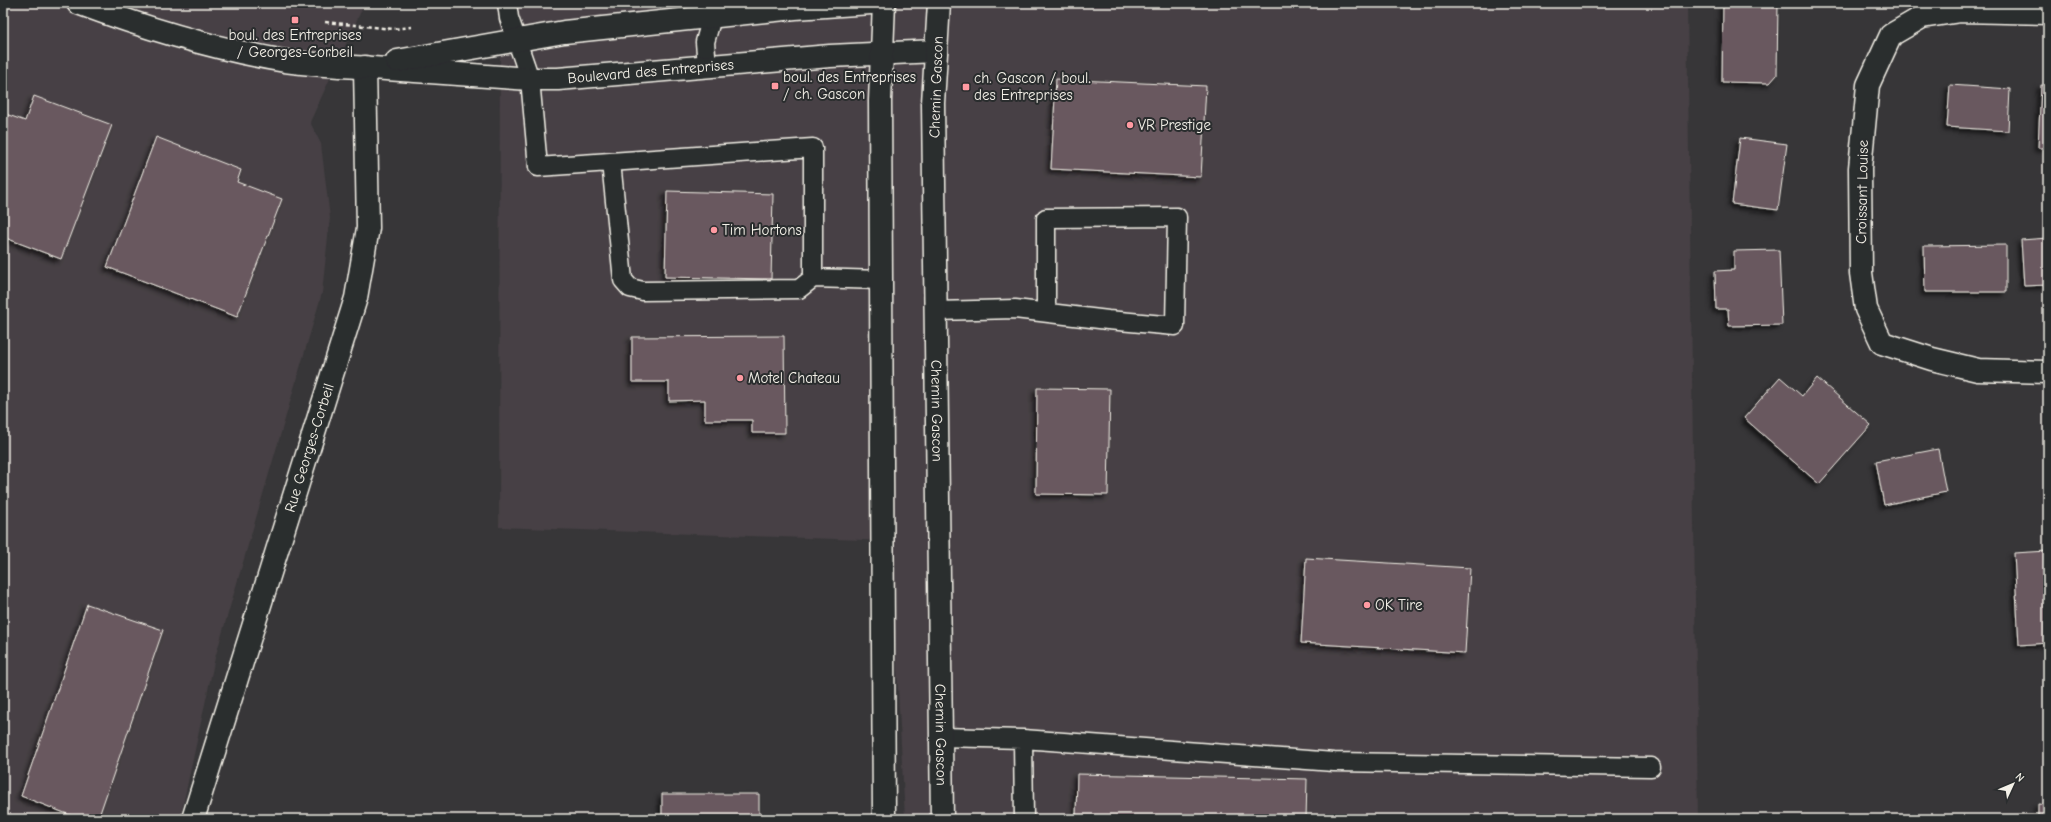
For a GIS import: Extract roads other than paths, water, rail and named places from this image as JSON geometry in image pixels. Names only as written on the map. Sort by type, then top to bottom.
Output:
[{"type":"street","name":"Boulevard des Entreprises","points":[[78,3],[148,28],[250,54],[321,65],[530,79],[558,79],[881,52],[936,51]]},
{"type":"street","name":"Boulevard des Entreprises","points":[[364,67],[564,32],[712,10],[795,8],[872,3]]},
{"type":"street","points":[[884,3],[881,52],[884,819]]},
{"type":"street","name":"Chemin Gascon","points":[[939,3],[933,103],[942,819]]},
{"type":"street","name":"Croissant Louise","points":[[2048,13],[1960,11],[1922,17],[1891,35],[1868,85],[1860,168],[1861,273],[1866,309],[1882,343],[1932,359],[1978,370],[2048,372]]},
{"type":"street","name":"Rue Georges-Corbeil","points":[[193,819],[356,298],[368,228],[364,67]]},
{"type":"lane","points":[[507,3],[509,18],[530,79],[538,167],[813,148],[813,278]]},
{"type":"lane","points":[[707,66],[705,42],[712,10]]},
{"type":"lane","points":[[611,162],[623,280],[630,288],[643,291],[799,289],[813,278],[881,280]]},
{"type":"lane","points":[[936,311],[1016,309],[1108,320],[1176,326],[1177,216],[1046,218],[1046,312]]},
{"type":"lane","points":[[940,737],[1023,739],[1334,762],[1651,767]]},
{"type":"lane","points":[[1023,739],[1024,819]]},
{"type":"place","name":"boul. des Entreprises / Georges-Corbeil","points":[[295,20]]},
{"type":"place","name":"boul. des Entreprises / ch. Gascon","points":[[775,86]]},
{"type":"place","name":"ch. Gascon / boul. des Entreprises","points":[[966,87]]},
{"type":"place","name":"VR Prestige","points":[[1130,125]]},
{"type":"place","name":"Tim Hortons","points":[[714,230]]},
{"type":"place","name":"Motel Chateau","points":[[740,378]]},
{"type":"place","name":"OK Tire","points":[[1367,605]]}]
